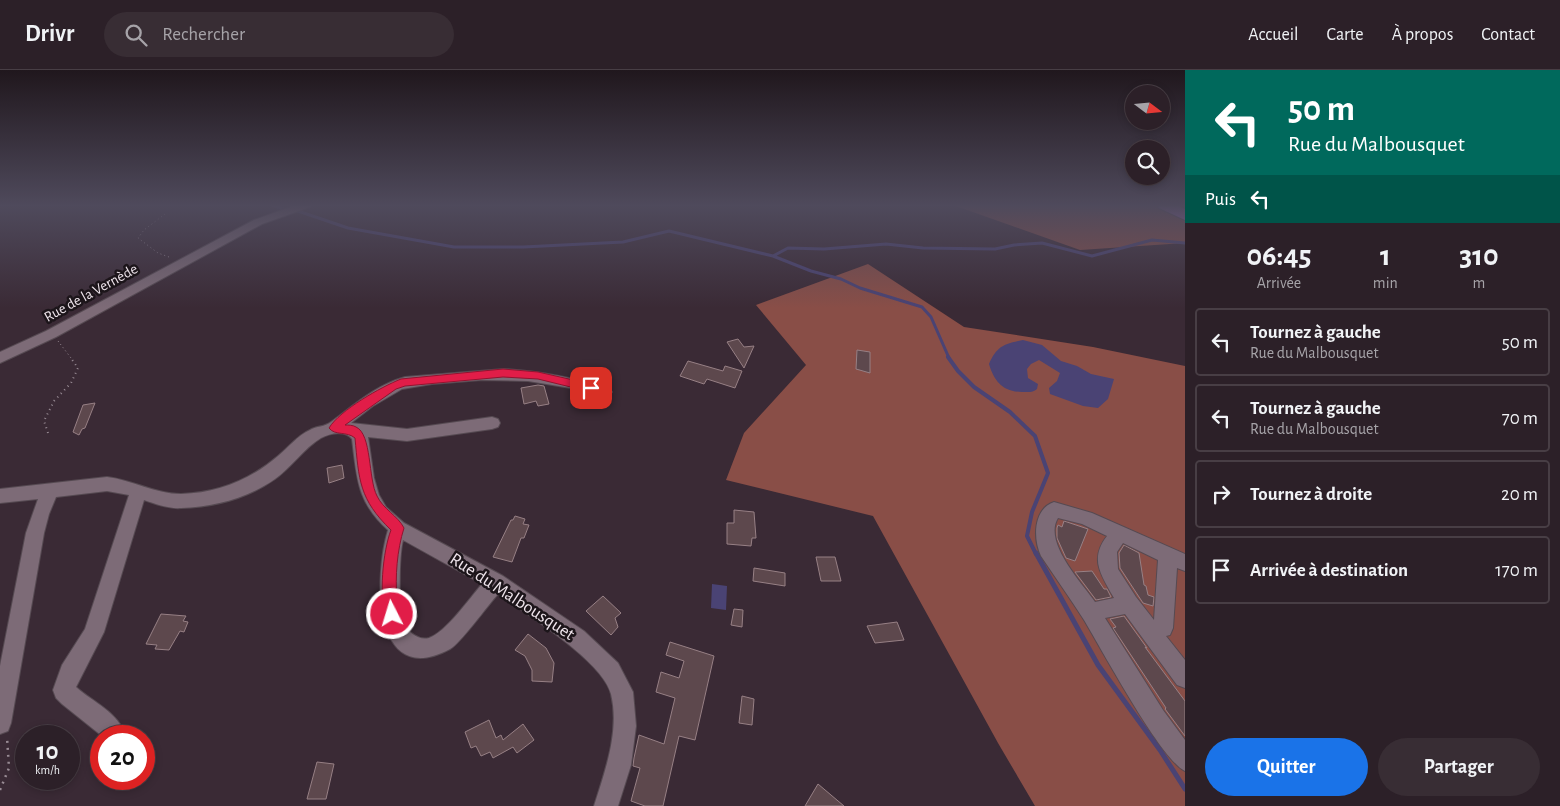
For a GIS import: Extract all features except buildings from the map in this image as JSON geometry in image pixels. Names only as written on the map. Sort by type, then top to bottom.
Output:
[{"type":"street","name":"Rue de la Vernède","points":[[0,358],[51,334],[225,239]]},
{"type":"street","points":[[335,428],[345,417],[392,387],[404,382],[503,373],[546,377],[604,392]]},
{"type":"street","points":[[0,496],[106,484],[122,486],[139,492],[180,501],[213,497],[240,490],[269,474],[315,434],[335,428],[407,435],[492,423]]},
{"type":"street","name":"Rue du Malbousquet","points":[[354,430],[360,437],[365,478],[371,497],[380,512],[398,528],[496,582],[576,638],[611,670],[622,692],[625,726],[619,765],[606,806]]},
{"type":"street","points":[[2,722],[35,532],[40,514],[51,489]]},
{"type":"street","points":[[108,725],[72,699],[64,690],[70,673],[94,632],[132,508],[139,492]]},
{"type":"street","points":[[1090,612],[1048,550],[1045,524],[1054,509],[1086,518],[1177,559],[1163,628],[1150,632]]},
{"type":"street","points":[[398,528],[392,544],[390,599],[395,629],[409,645],[426,650],[445,640],[496,582]]},
{"type":"street","points":[[1120,533],[1106,550],[1109,571],[1129,604],[1185,677]]},
{"type":"lane","points":[[1129,604],[1090,612],[1155,718],[1185,759]]},
{"type":"path","points":[[140,239],[158,253],[181,262]]},
{"type":"path","points":[[48,433],[44,421],[54,400],[71,384],[78,368],[51,334]]},
{"type":"path","points":[[0,790],[9,768],[2,722]]},
{"type":"shaded area","points":[[1050,239],[1185,239],[1185,243],[1080,250]]},
{"type":"shaded area","points":[[868,264],[964,327],[1093,347],[1185,366],[1185,806],[1035,806],[998,743],[873,516],[726,480],[744,433],[806,365],[756,305]]},
{"type":"shaded area","points":[[1023,340],[1042,345],[1061,361],[1077,366],[1091,374],[1114,379],[1108,399],[1098,408],[1083,406],[1050,394],[1049,388],[1057,381],[1060,373],[1039,360],[1031,364],[1027,369],[1028,378],[1038,384],[1037,389],[1030,392],[1005,388],[994,376],[989,364],[995,353],[1002,347]]},
{"type":"shaded area","points":[[712,584],[727,586],[726,610],[711,608]]},
{"type":"waterway","points":[[411,239],[454,247],[523,247],[623,242],[634,239]]},
{"type":"waterway","points":[[704,239],[773,256]]},
{"type":"waterway","points":[[773,256],[788,248],[824,249],[886,244],[923,248],[995,249],[1014,245],[1042,243],[1092,256],[1152,240],[1185,243]]},
{"type":"waterway","points":[[773,256],[811,271],[841,279],[860,288],[922,307],[931,317],[949,358]]},
{"type":"waterway","points":[[948,357],[958,371],[974,387],[1010,412],[1035,436],[1048,473],[1032,512],[1027,536],[1036,554]]},
{"type":"waterway","points":[[1036,553],[1098,665],[1160,750],[1185,789]]},
{"type":"route","points":[[392,614],[390,599],[392,544],[398,528],[380,512],[371,497],[365,478],[360,437],[354,430],[343,427],[335,428],[345,417],[392,387],[404,382],[503,373],[538,376],[591,388]]}]
